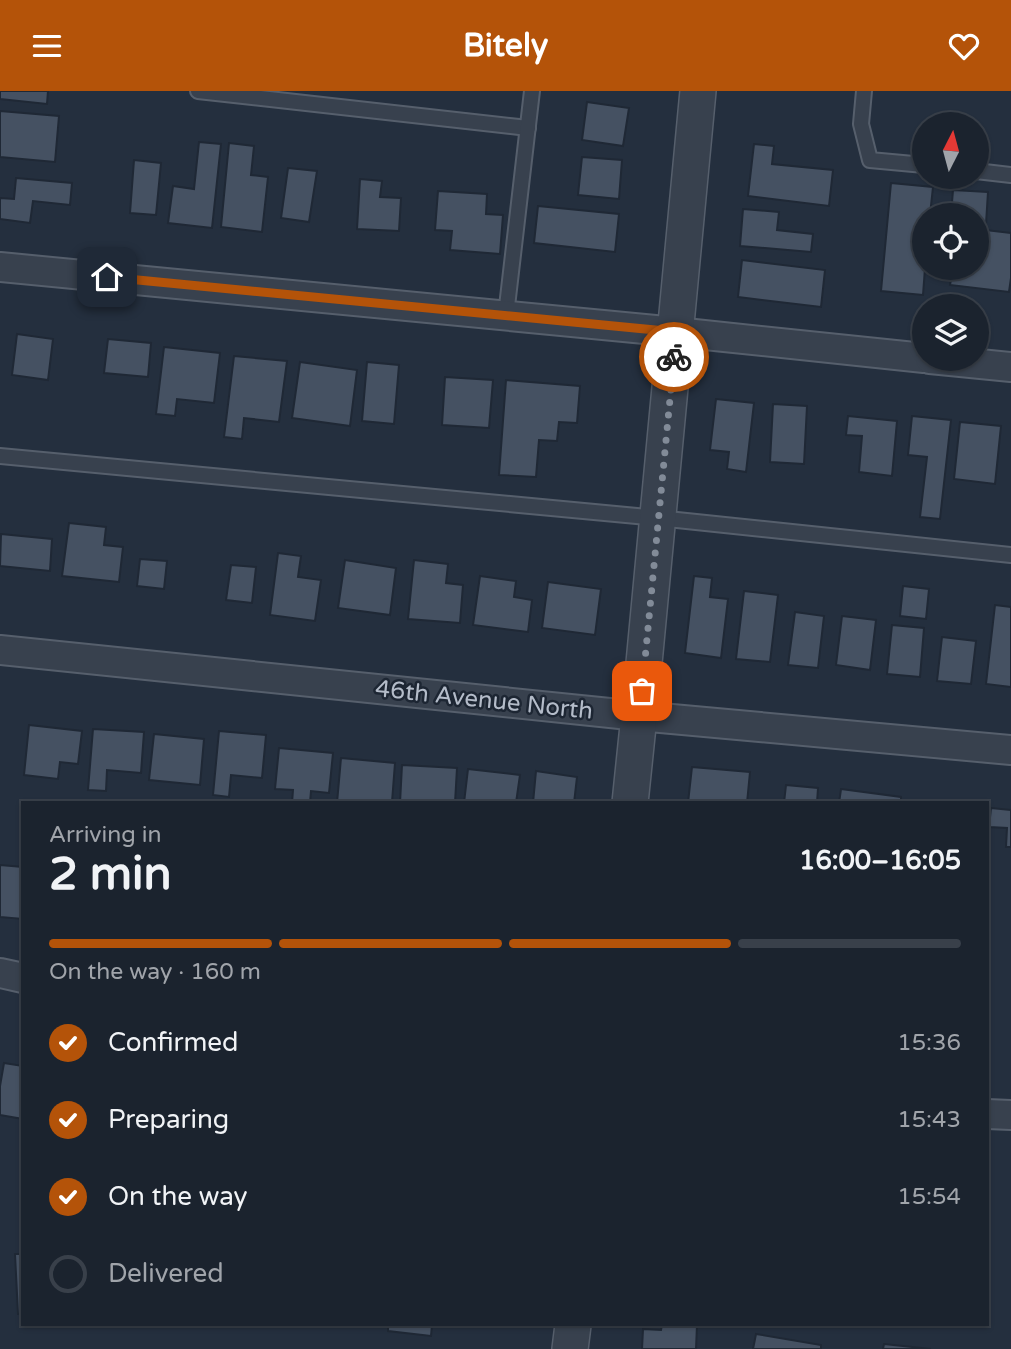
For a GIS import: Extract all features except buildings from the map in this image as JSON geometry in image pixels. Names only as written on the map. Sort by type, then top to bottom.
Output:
[{"type":"street","points":[[630,801],[698,91]]},
{"type":"street","points":[[0,267],[912,357]]},
{"type":"street","points":[[989,365],[1011,367]]},
{"type":"street","name":"46th Avenue North","points":[[0,650],[639,716],[1011,750]]},
{"type":"street","points":[[0,973],[21,978]]},
{"type":"street","points":[[989,1114],[1011,1115]]},
{"type":"street","points":[[570,1349],[573,1326]]},
{"type":"lane","points":[[198,91],[528,128]]},
{"type":"lane","points":[[506,316],[532,91]]},
{"type":"lane","points":[[864,91],[861,124],[870,160],[912,164]]},
{"type":"lane","points":[[989,172],[1011,175]]},
{"type":"lane","points":[[0,456],[658,518],[1011,555]]},
{"type":"way so far","points":[[642,691],[674,357]]},
{"type":"route","points":[[107,277],[676,332],[674,357]]}]
